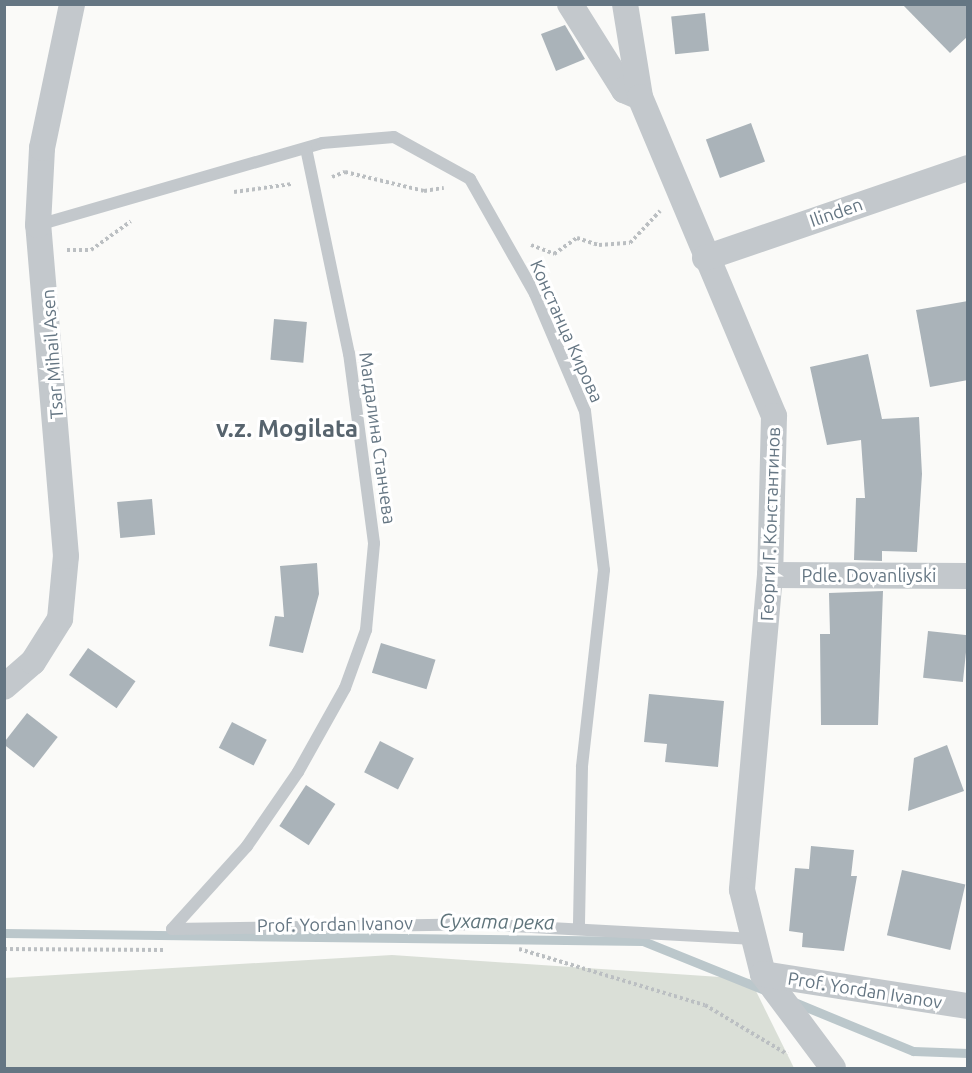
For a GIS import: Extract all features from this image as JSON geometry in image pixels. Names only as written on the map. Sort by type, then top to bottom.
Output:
[{"type":"street","name":"Tsar Mihail Asen","points":[[4,687],[33,662],[60,619],[66,556],[38,225],[42,148],[72,4]]},
{"type":"street","points":[[570,4],[624,90],[640,97]]},
{"type":"street","name":"Георги Г. Константинов","points":[[626,4],[640,97],[705,258],[774,416],[770,575],[742,890],[750,939],[764,975],[790,1015],[833,1068]]},
{"type":"street","name":"Ilinden","points":[[705,258],[968,168]]},
{"type":"street","name":"Pdle. Dovanliyski","points":[[770,575],[968,576]]},
{"type":"street","name":"Prof. Yordan Ivanov","points":[[764,975],[968,1006]]},
{"type":"lane","name":"Констанца Кирова","points":[[38,225],[306,148],[394,137],[470,179],[518,264],[585,411],[603,570],[582,767],[579,927]]},
{"type":"lane","name":"Магдалина Станчева","points":[[172,929],[247,846],[298,772],[345,688],[366,630],[374,543],[349,354],[306,148]]},
{"type":"lane","name":"Prof. Yordan Ivanov","points":[[172,929],[308,923],[579,927],[750,939]]},
{"type":"path","points":[[220,194],[313,181],[345,172],[455,194]]},
{"type":"path","points":[[518,264],[524,246],[537,244],[554,254],[577,238],[599,245],[630,243],[657,212],[683,204]]},
{"type":"path","points":[[42,251],[91,250],[135,218]]},
{"type":"path","points":[[512,947],[705,1005],[792,1057]]},
{"type":"path","points":[[4,949],[168,950]]},
{"type":"shaded area","points":[[392,955],[750,979],[794,1068],[5,1068],[5,978]]},
{"type":"building","points":[[902,4],[968,4],[968,36],[950,53]]},
{"type":"building","points":[[705,13],[709,51],[675,54],[671,17]]},
{"type":"building","points":[[565,25],[585,59],[556,71],[541,34]]},
{"type":"building","points":[[751,123],[765,162],[720,178],[706,139]]},
{"type":"building","points":[[968,301],[968,380],[930,387],[916,310]]},
{"type":"building","points":[[274,319],[307,322],[303,363],[270,360]]},
{"type":"building","points":[[868,354],[882,419],[919,417],[922,474],[917,552],[882,551],[882,561],[854,560],[856,498],[865,498],[861,440],[827,445],[810,367]]},
{"type":"building","points":[[152,499],[155,535],[120,538],[117,502]]},
{"type":"building","points":[[317,563],[319,594],[303,653],[269,646],[275,616],[284,617],[280,566]]},
{"type":"building","points":[[883,591],[878,725],[821,725],[820,634],[830,634],[829,593]]},
{"type":"building","points":[[928,631],[968,635],[963,682],[923,678]]},
{"type":"building","points":[[381,643],[436,660],[426,689],[372,673]]},
{"type":"building","points":[[88,648],[136,681],[117,708],[69,675]]},
{"type":"building","points":[[649,694],[724,701],[718,767],[665,762],[667,744],[644,742]]},
{"type":"building","points":[[27,713],[58,737],[34,768],[4,745]]},
{"type":"building","points":[[232,722],[267,740],[254,766],[219,748]]},
{"type":"building","points":[[380,741],[414,758],[398,789],[364,772]]},
{"type":"building","points":[[947,745],[964,791],[908,811],[914,758]]},
{"type":"building","points":[[306,785],[335,804],[309,845],[279,826]]},
{"type":"building","points":[[811,846],[854,850],[851,876],[857,876],[844,951],[802,947],[803,933],[789,931],[795,868],[809,869]]},
{"type":"building","points":[[902,870],[965,885],[950,950],[887,935]]},
{"type":"waterway","name":"Сухата река","points":[[4,933],[643,941],[767,991]]},
{"type":"waterway","name":"Сухата река","points":[[794,1002],[913,1051],[968,1053]]},
{"type":"district","name":"v.z. Mogilata","points":[[287,429]]}]
